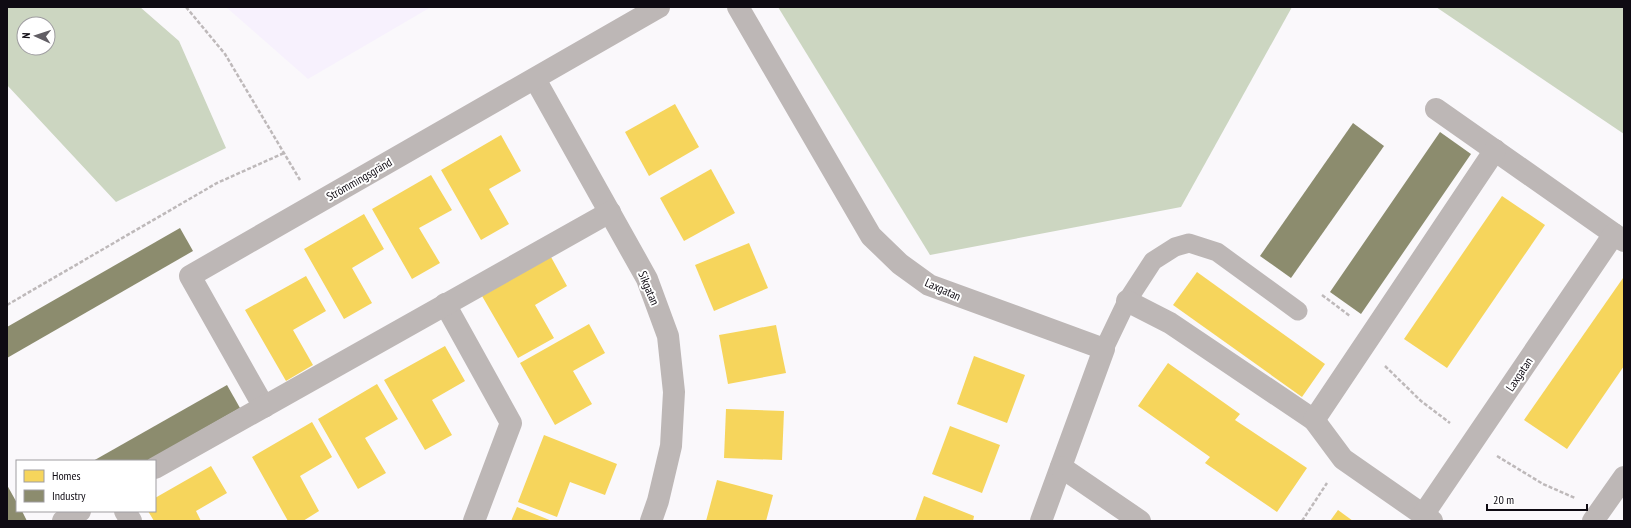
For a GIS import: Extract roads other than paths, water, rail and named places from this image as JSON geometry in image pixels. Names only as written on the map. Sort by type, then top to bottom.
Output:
[{"type":"street","name":"Strömmingsgränd","points":[[264,406],[190,276],[659,7]]},
{"type":"street","name":"Laxgatan","points":[[738,7],[872,236],[900,264],[929,285],[1104,349]]},
{"type":"street","name":"Sikgatan","points":[[534,79],[647,279],[668,336],[674,392],[671,446],[658,501],[651,521]]},
{"type":"street","name":"Laxgatan","points":[[1127,301],[1170,323],[1314,420],[1343,459],[1428,518],[1619,237],[1436,109]]},
{"type":"street","points":[[1314,420],[1495,150]]},
{"type":"street","points":[[156,467],[610,212]]},
{"type":"street","points":[[445,304],[512,423],[474,521]]},
{"type":"street","points":[[1041,521],[1104,349]]},
{"type":"street","points":[[1061,467],[1140,521]]},
{"type":"street","points":[[1593,521],[1624,477]]},
{"type":"street","points":[[63,521],[78,512]]},
{"type":"street","points":[[126,512],[130,521]]},
{"type":"lane","points":[[1104,349],[1127,301],[1153,261],[1175,248],[1189,244],[1218,252],[1298,311]]}]
